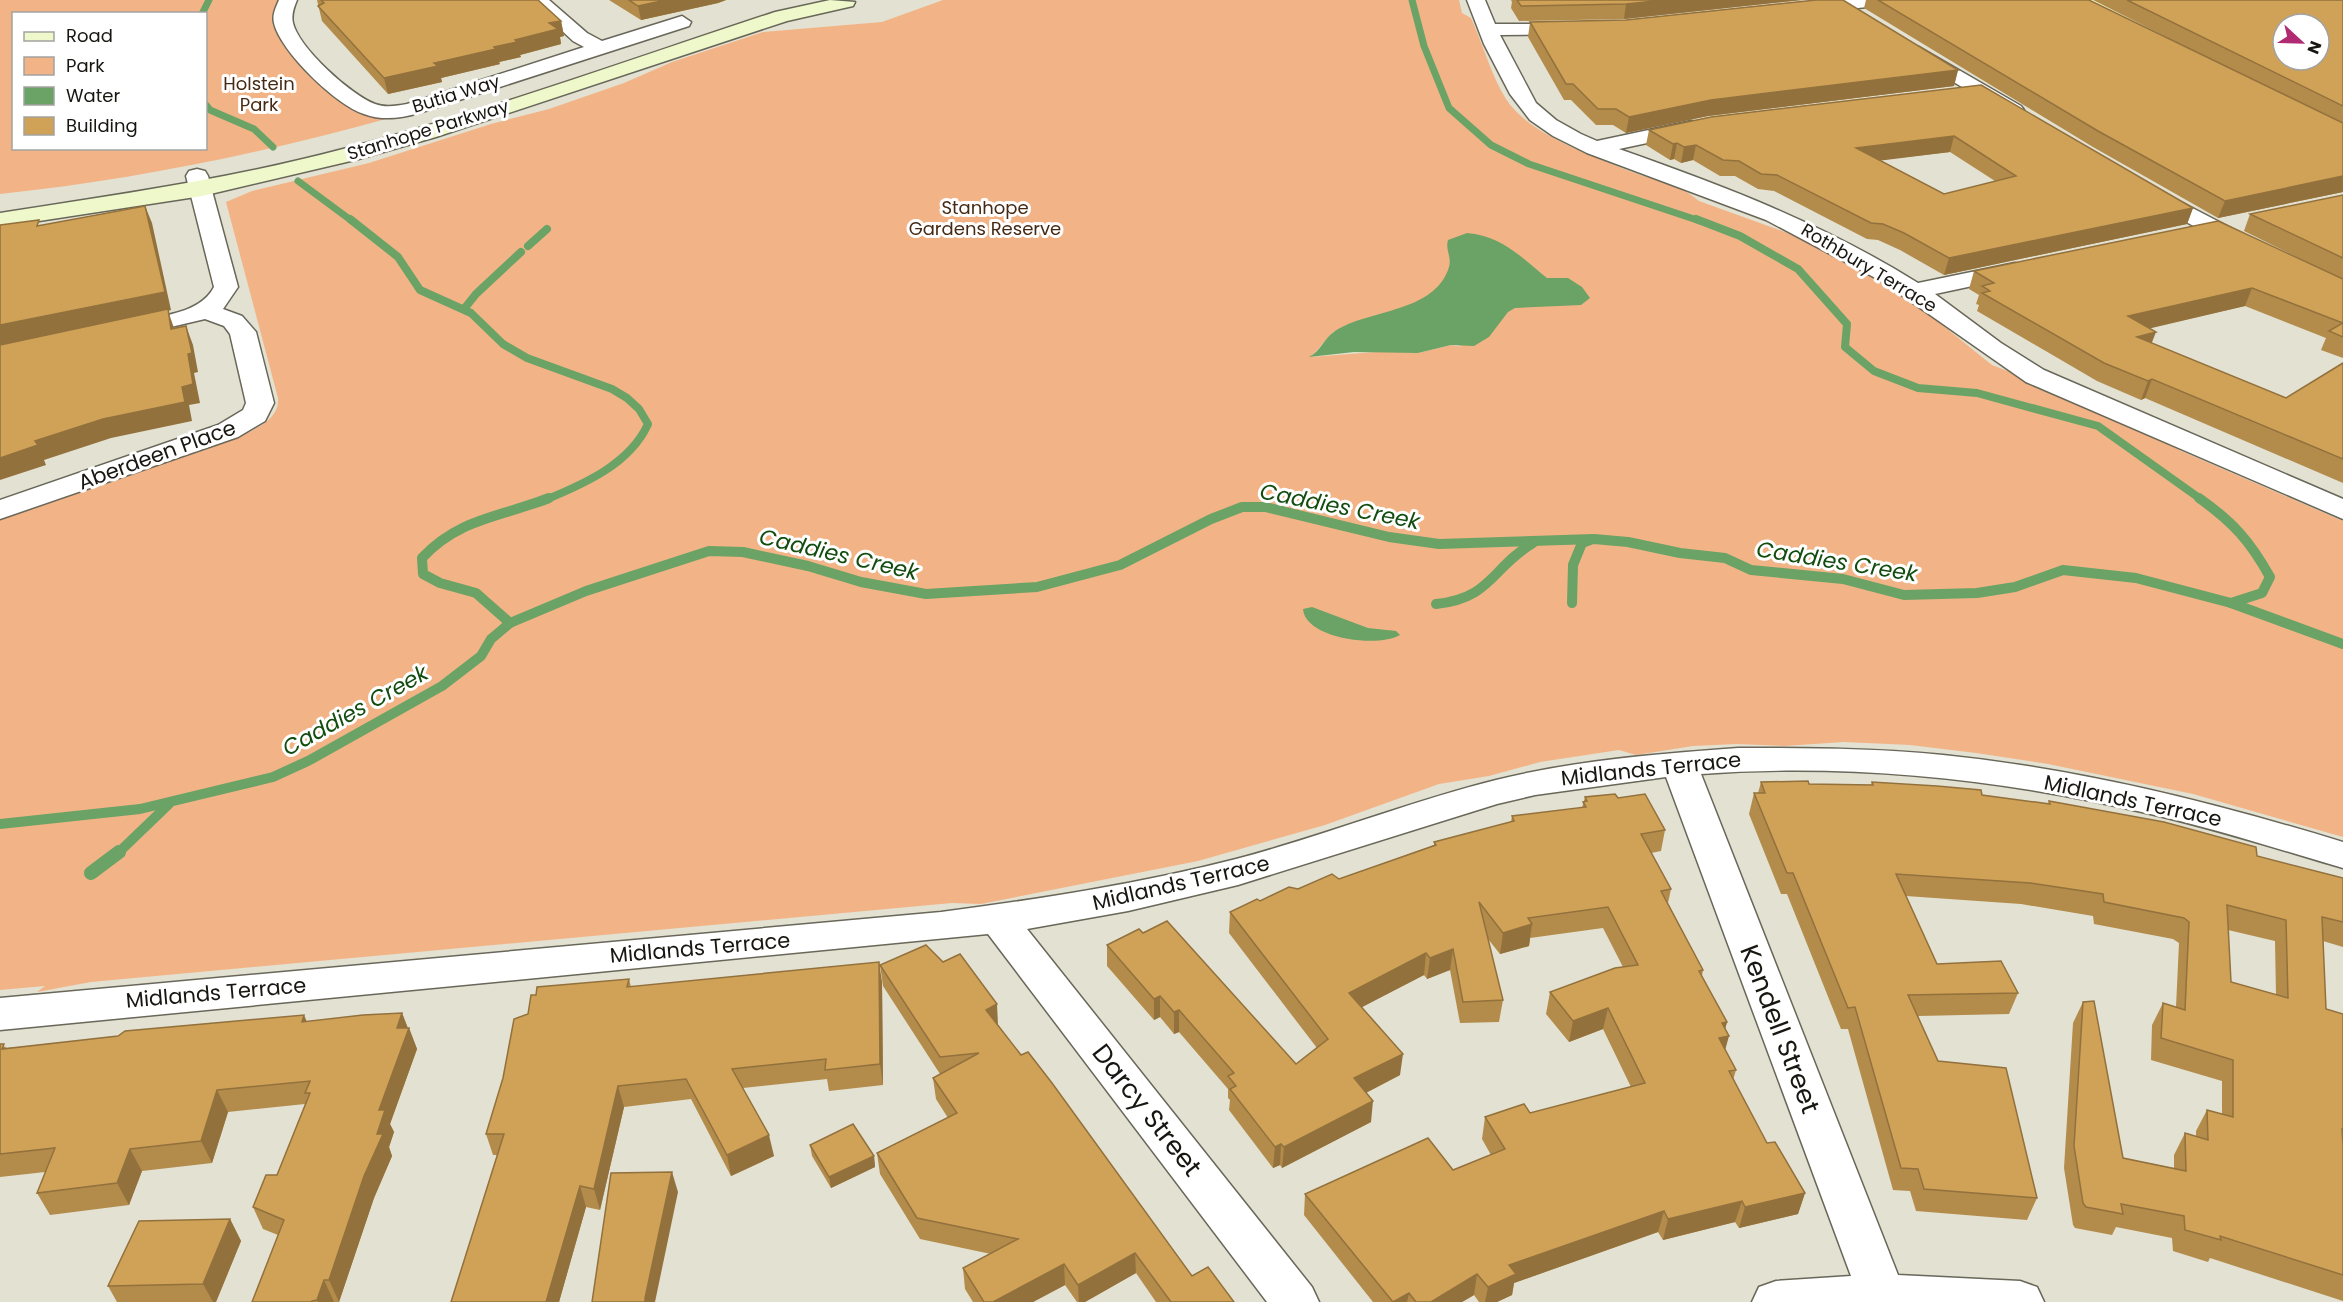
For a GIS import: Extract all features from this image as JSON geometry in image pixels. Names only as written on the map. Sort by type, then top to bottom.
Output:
[{"type":"main road","name":"Stanhope Parkway","points":[[300,160],[782,0]]},
{"type":"main road","points":[[816,0],[855,1]]},
{"type":"main road","name":"Stanhope Parkway","points":[[0,220],[200,182],[428,132],[782,16],[855,1]]},
{"type":"main road","points":[[2089,1],[2254,86]]},
{"type":"main road","name":"Stanhope Parkway","points":[[0,207],[200,182]]},
{"type":"street","name":"Butia Way","points":[[288,0],[282,21],[288,35],[337,89],[367,109],[377,111],[412,109],[682,22]]},
{"type":"street","points":[[538,0],[580,37],[601,49]]},
{"type":"street","name":"Rothbury Terrace","points":[[1476,0],[1488,30],[1526,102],[1536,115],[1595,148],[1762,210],[1843,250],[1914,291],[1997,353],[2035,376],[2343,510]]},
{"type":"street","points":[[1782,10],[1837,2],[1876,0]]},
{"type":"street","points":[[1837,2],[1870,22]]},
{"type":"street","points":[[1488,30],[1592,28]]},
{"type":"street","points":[[1900,40],[2031,121]]},
{"type":"street","points":[[1945,95],[1982,91]]},
{"type":"street","points":[[1595,148],[1671,130],[1708,124]]},
{"type":"street","points":[[2130,180],[2262,254]]},
{"type":"street","points":[[105,334],[174,320],[204,310],[219,300],[226,288],[200,182]]},
{"type":"street","points":[[2184,234],[2250,220]]},
{"type":"street","points":[[1914,291],[2034,266]]},
{"type":"street","name":"Aberdeen Place","points":[[0,510],[218,435],[240,426],[255,415],[260,403],[243,332],[233,321],[204,310]]},
{"type":"street","name":"Midlands Terrace","points":[[0,1014],[998,919],[1107,902],[1241,872],[1406,817],[1534,783],[1678,762],[1750,758],[1826,759],[1971,770],[2097,790],[2171,807],[2343,855]]},
{"type":"street","name":"Kendell Street","points":[[1678,762],[1882,1295]]},
{"type":"street","name":"Darcy Street","points":[[998,919],[1295,1302]]},
{"type":"street","points":[[1776,1302],[1882,1295],[2020,1302]]},
{"type":"green space","name":"Holstein Park","points":[[0,0],[279,0],[273,21],[279,34],[309,74],[348,106],[368,114],[393,117],[198,164],[0,194]]},
{"type":"green space","name":"Stanhope Gardens Reserve","points":[[943,0],[1459,0],[1462,13],[1471,18],[1506,99],[1516,112],[1546,134],[1600,159],[1676,187],[1699,201],[1807,240],[1874,277],[1926,312],[1992,365],[2153,434],[2181,451],[2343,521],[2343,837],[2193,794],[2048,764],[1910,745],[1844,742],[1784,746],[1737,744],[1693,746],[1636,755],[1619,750],[1540,762],[1489,776],[1439,784],[1325,825],[1198,861],[981,904],[952,903],[91,982],[37,992],[45,986],[0,990],[0,520],[232,439],[262,424],[274,413],[278,398],[226,202],[252,191],[369,163],[491,124],[549,109],[624,83],[672,62],[763,32],[882,22]],"holes":[[[1383,314],[1462,347],[1451,345],[1418,353],[1388,351],[1311,357],[1333,332]]]},
{"type":"water","points":[[1467,233],[1491,238],[1501,243],[1547,278],[1568,278],[1582,287],[1590,298],[1581,305],[1515,308],[1508,312],[1489,337],[1474,346],[1451,345],[1418,353],[1354,352],[1309,357],[1335,331],[1365,318],[1416,302],[1430,293],[1441,282],[1449,267],[1448,240]]},
{"type":"water","points":[[1312,607],[1368,628],[1396,631],[1400,635],[1376,641],[1329,634],[1316,628],[1307,619],[1303,609]]},
{"type":"building","points":[[321,0],[538,0],[561,21],[549,23],[558,29],[494,47],[496,49],[434,63],[438,66],[384,78],[318,6],[324,3]]},
{"type":"building","points":[[629,0],[666,0],[638,6]]},
{"type":"building","points":[[1517,0],[1665,0],[1626,4],[1521,6]]},
{"type":"building","points":[[1816,0],[1843,0],[1958,70],[1711,100],[1629,117],[1616,109],[1598,109],[1573,84],[1566,84],[1530,22],[1626,20]]},
{"type":"building","points":[[1878,0],[2089,0],[2343,123],[2343,176],[2225,201],[2098,131]]},
{"type":"building","points":[[2127,0],[2343,0],[2343,106],[2274,72],[2331,72],[2331,12],[2271,12],[2271,71]]},
{"type":"building","points":[[1981,85],[2193,208],[1949,258],[1904,233],[1883,224],[1871,223],[1777,175],[1761,174],[1739,161],[1723,160],[1696,145],[1684,147],[1677,143],[1673,144],[1649,130],[1711,117]],"holes":[[[1954,136],[2016,176],[1944,194],[1856,148]]]},
{"type":"building","points":[[2343,195],[2343,258],[2250,214]]},
{"type":"building","points":[[145,206],[165,292],[0,325],[0,225],[39,220],[37,226]]},
{"type":"building","points":[[2218,221],[2343,279],[2343,323],[2252,288],[2128,316],[2156,332],[2137,337],[2286,398],[2343,363],[2343,459],[2152,379],[2148,381],[2104,363],[1982,293],[1990,291],[1982,286],[1994,283],[1974,271]]},
{"type":"building","points":[[168,309],[171,329],[186,326],[192,353],[188,354],[193,384],[182,387],[185,402],[103,419],[35,441],[38,445],[0,458],[0,345]]},
{"type":"building","points":[[2343,323],[2343,337],[2329,331]]},
{"type":"building","points":[[1808,781],[1809,784],[1873,785],[1872,782],[1937,786],[1981,790],[1982,795],[2050,804],[2049,801],[2164,822],[2256,847],[2257,856],[2343,878],[2343,922],[2322,917],[2326,1009],[2343,1014],[2343,1275],[2220,1236],[2221,1240],[2185,1230],[2184,1216],[2121,1204],[2123,1214],[2086,1207],[2083,1203],[2074,1146],[2083,1002],[2094,1001],[2123,1158],[2186,1171],[2185,1133],[2208,1140],[2207,1110],[2233,1117],[2233,1060],[2161,1038],[2163,1003],[2185,1010],[2189,922],[2184,918],[2104,902],[2103,894],[2030,883],[1896,874],[1937,964],[2001,961],[2018,993],[1908,995],[1938,1061],[2006,1068],[2037,1198],[1924,1189],[1918,1169],[1901,1168],[1855,1007],[1848,1008],[1793,873],[1787,873],[1754,793],[1765,793],[1761,782]],"holes":[[[2227,905],[2286,920],[2288,998],[2231,982]]]},
{"type":"building","points":[[1615,794],[1618,798],[1645,794],[1665,830],[1641,834],[1671,889],[1661,891],[1703,970],[1699,971],[1727,1022],[1722,1023],[1729,1036],[1719,1038],[1736,1070],[1729,1071],[1767,1143],[1775,1142],[1805,1193],[1745,1207],[1742,1201],[1668,1219],[1664,1211],[1509,1265],[1516,1274],[1488,1287],[1477,1274],[1431,1302],[1416,1302],[1409,1293],[1393,1302],[1305,1194],[1428,1138],[1453,1170],[1505,1149],[1485,1117],[1524,1104],[1530,1113],[1645,1083],[1608,1008],[1573,1021],[1550,992],[1615,968],[1638,965],[1608,907],[1528,918],[1532,924],[1503,933],[1479,902],[1503,1000],[1463,1002],[1453,949],[1430,958],[1426,953],[1349,993],[1403,1054],[1354,1078],[1373,1101],[1284,1147],[1281,1144],[1275,1147],[1230,1089],[1236,1086],[1228,1076],[1234,1073],[1179,1010],[1174,1012],[1160,996],[1154,999],[1107,945],[1139,929],[1143,933],[1167,921],[1296,1064],[1328,1039],[1230,912],[1289,887],[1298,889],[1332,874],[1339,879],[1436,845],[1434,842],[1514,821],[1512,816],[1586,807],[1583,802],[1587,801],[1585,797]]},
{"type":"building","points":[[926,945],[943,962],[960,954],[997,1004],[986,1010],[1021,1055],[1028,1052],[1192,1276],[1208,1267],[1234,1302],[1171,1302],[1135,1253],[1078,1285],[1064,1264],[993,1302],[984,1302],[963,1268],[1018,1239],[917,1218],[877,1153],[957,1113],[933,1078],[979,1053],[940,1057],[880,965]]},
{"type":"building","points":[[879,962],[880,1064],[825,1070],[826,1059],[732,1069],[769,1135],[727,1155],[686,1079],[618,1086],[594,1189],[580,1186],[546,1302],[451,1302],[504,1134],[486,1134],[503,1078],[514,1019],[528,1014],[531,995],[536,995],[537,987],[629,979],[627,987]]},
{"type":"building","points":[[402,1013],[397,1028],[409,1028],[379,1110],[385,1110],[377,1134],[383,1134],[364,1176],[329,1280],[324,1280],[317,1300],[311,1302],[252,1302],[284,1220],[253,1207],[266,1175],[277,1175],[310,1093],[305,1093],[310,1081],[217,1090],[201,1141],[130,1149],[117,1183],[37,1193],[55,1148],[0,1154],[0,1044],[4,1044],[2,1049],[118,1036],[125,1031],[304,1015],[302,1022]]},
{"type":"building","points":[[853,1124],[874,1156],[829,1177],[810,1145]]},
{"type":"building","points":[[672,1172],[645,1302],[592,1302],[611,1173]]},
{"type":"building","points":[[230,1219],[203,1284],[108,1286],[139,1221]]},
{"type":"waterway","points":[[203,12],[209,0]]},
{"type":"waterway","points":[[1412,0],[1424,46],[1449,108],[1491,145],[1529,164],[1700,221]]},
{"type":"waterway","points":[[207,106],[210,110],[254,129],[273,147]]},
{"type":"waterway","points":[[298,181],[352,221]]},
{"type":"waterway","points":[[350,219],[398,257],[420,290],[471,313],[503,344],[527,358],[612,389],[639,409],[648,424],[630,450],[604,471],[545,500]]},
{"type":"waterway","points":[[1696,219],[1740,236],[1798,269],[1847,324],[1845,347],[1874,371],[1918,388],[1977,393],[2098,426],[2202,500]]},
{"type":"waterway","points":[[528,246],[547,229]]},
{"type":"waterway","points":[[464,309],[476,294],[521,252]]},
{"type":"waterway","points":[[510,623],[476,593],[440,583],[423,574],[422,558],[451,534],[466,526],[549,498]]},
{"type":"waterway","points":[[2199,498],[2222,515],[2240,533],[2270,577],[2262,593],[2231,603]]},
{"type":"waterway","name":"Caddies Creek","points":[[510,623],[586,591],[709,551],[743,552],[808,566],[861,582],[926,594],[1037,587],[1120,565],[1211,519],[1242,507],[1265,507],[1389,537],[1439,544],[1594,539],[1628,542],[1680,553],[1725,558],[1751,570],[1843,579],[1904,595],[1977,593],[2015,587],[2063,570],[2136,578],[2231,603]]},
{"type":"waterway","points":[[1572,603],[1573,565],[1582,543],[1590,540]]},
{"type":"waterway","points":[[1436,604],[1455,601],[1480,589],[1508,562],[1533,543]]},
{"type":"waterway","name":"Caddies Creek","points":[[2231,603],[2343,644]]},
{"type":"waterway","name":"Caddies Creek","points":[[0,824],[140,809],[273,777],[308,761],[442,686],[481,656],[491,639],[510,623]]},
{"type":"waterway","points":[[117,854],[169,804]]},
{"type":"waterway","points":[[91,873],[119,852]]}]
